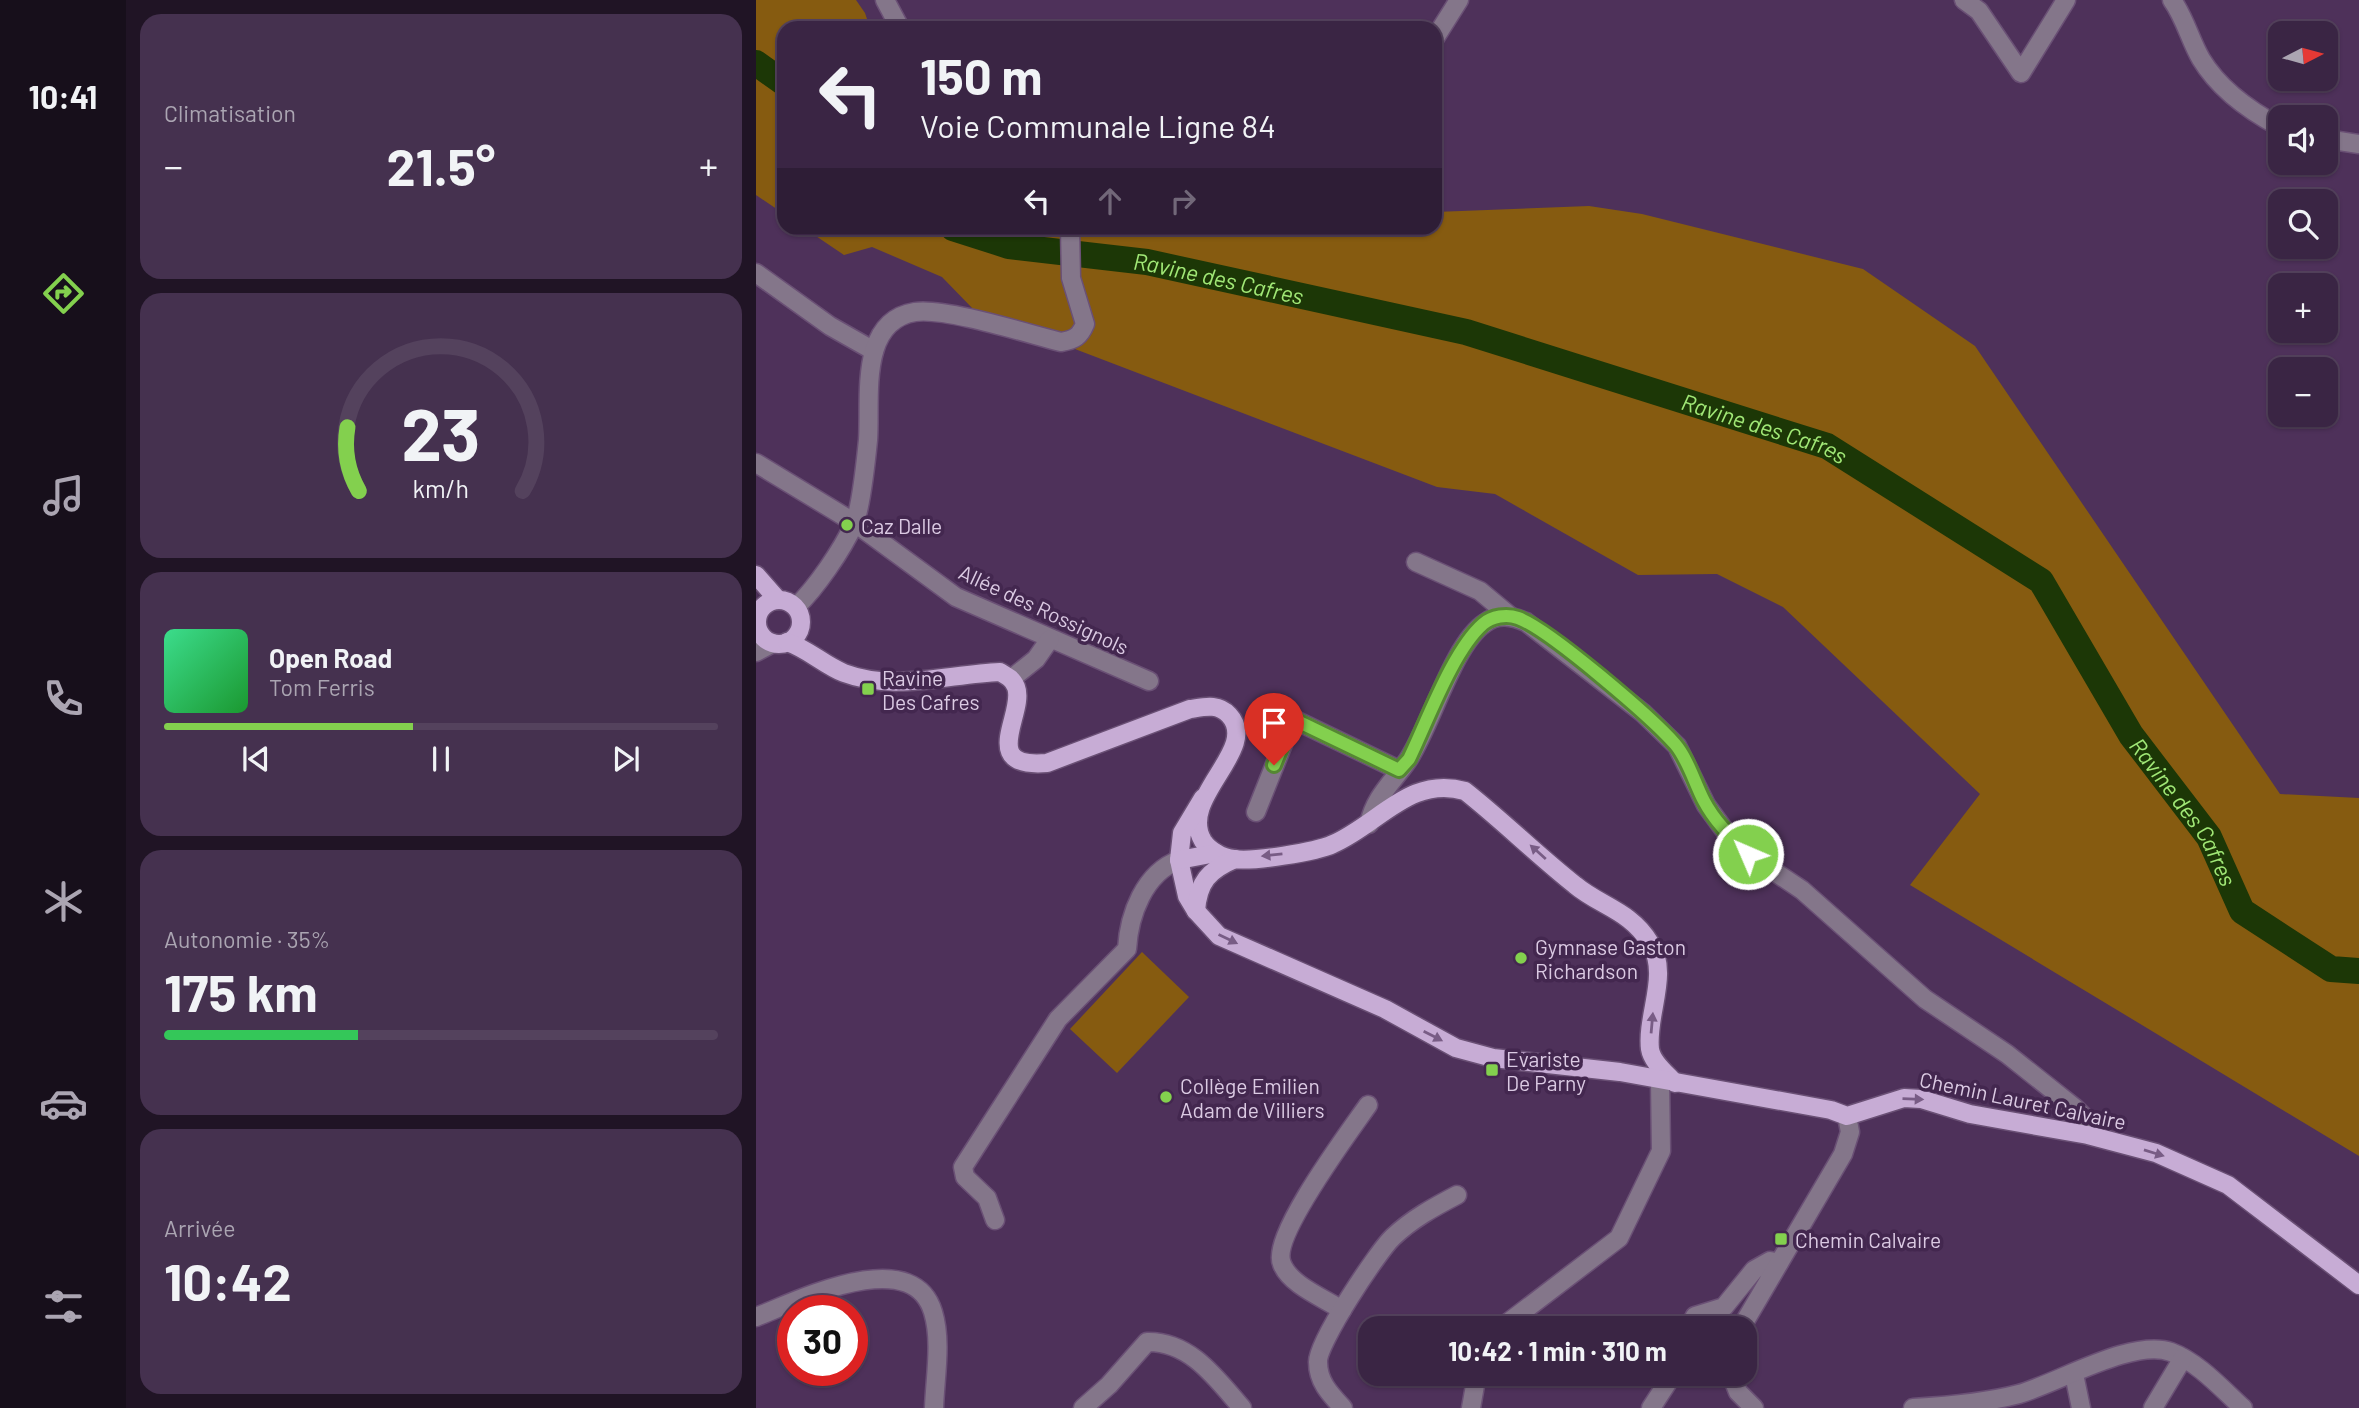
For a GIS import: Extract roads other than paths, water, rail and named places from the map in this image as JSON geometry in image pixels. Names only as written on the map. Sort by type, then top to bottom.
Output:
[{"type":"main road","points":[[756,577],[770,604]]},
{"type":"main road","points":[[770,604],[796,607],[800,613],[800,628],[814,655]]},
{"type":"main road","points":[[770,604],[757,621],[769,641],[814,655],[844,673],[876,679],[915,681],[1000,672],[1011,679],[1017,689],[1008,745],[1015,757],[1030,765],[1047,763],[1189,709],[1210,706],[1223,709],[1232,718],[1236,735],[1229,757],[1182,833],[1179,860],[1187,896],[1196,911],[1219,936],[1385,1009],[1456,1048],[1493,1058],[1619,1072],[1831,1110],[1847,1116]]},
{"type":"main road","points":[[769,641],[800,628]]},
{"type":"main road","points":[[1196,911],[1202,880],[1215,867],[1235,859],[1310,851],[1332,845],[1369,824],[1409,794],[1448,786],[1465,791],[1577,887],[1625,916],[1646,938],[1656,956],[1650,1050],[1668,1081]]},
{"type":"main road","points":[[1203,798],[1198,831],[1205,844],[1216,853],[1235,859]]},
{"type":"main road","points":[[1179,860],[1216,853]]},
{"type":"main road","points":[[1619,1072],[1641,1063],[1650,1050]]},
{"type":"main road","name":"Chemin Lauret Calvaire","points":[[1847,1116],[1904,1098],[1921,1099],[1970,1114],[2088,1135],[2156,1153],[2228,1185],[2359,1285]]},
{"type":"street","points":[[885,0],[896,21]]},
{"type":"street","points":[[1442,27],[1459,0]]},
{"type":"street","points":[[1964,0],[1979,11],[2021,72],[2066,0]]},
{"type":"street","points":[[2172,0],[2202,61],[2217,80],[2236,99],[2268,119]]},
{"type":"street","points":[[2338,141],[2359,144]]},
{"type":"street","points":[[796,607],[810,594],[855,523],[868,439],[869,377],[874,351],[886,329],[903,315],[918,311],[942,313],[1061,342],[1071,341],[1080,334],[1086,324],[1071,278],[1070,235]]},
{"type":"street","points":[[756,273],[830,326],[874,351]]},
{"type":"street","name":"Allée des Rossignols","points":[[756,463],[855,523],[956,597],[1149,681]]},
{"type":"street","points":[[1416,562],[1480,591],[1510,616],[1526,621],[1643,713],[1677,746],[1706,805],[1725,831],[1748,854],[1802,890],[1925,999],[2007,1054],[2075,1108],[2084,1118],[2088,1135]]},
{"type":"street","points":[[1369,824],[1372,807],[1409,759],[1454,665],[1471,638],[1484,623],[1510,616]]},
{"type":"street","points":[[1011,679],[1036,659],[1050,639]]},
{"type":"street","points":[[756,652],[769,641]]},
{"type":"street","points":[[1256,812],[1293,719],[1399,770]]},
{"type":"street","points":[[995,1220],[987,1198],[965,1177],[963,1167],[1058,1019],[1127,949],[1128,922],[1148,887],[1168,864],[1179,860]]},
{"type":"street","points":[[1517,1316],[1619,1238],[1661,1151],[1668,1081]]},
{"type":"street","points":[[1342,1310],[1289,1276],[1280,1263],[1280,1244],[1323,1169],[1368,1105]]},
{"type":"street","points":[[1748,1316],[1843,1154],[1850,1132],[1847,1116]]},
{"type":"street","points":[[1343,1408],[1323,1386],[1317,1359],[1342,1310],[1392,1238],[1424,1213],[1457,1195]]},
{"type":"street","points":[[1695,1316],[1724,1307],[1754,1270],[1770,1261],[1779,1262]]},
{"type":"street","points":[[756,1317],[839,1284],[872,1279],[895,1280],[911,1285],[933,1309],[937,1328],[934,1408]]},
{"type":"street","points":[[1083,1408],[1109,1385],[1147,1342],[1163,1342],[1204,1364],[1242,1408]]},
{"type":"street","points":[[1913,1408],[2000,1398],[2120,1356],[2151,1350],[2170,1351],[2183,1358],[2243,1408]]},
{"type":"street","points":[[2153,1408],[2183,1358]]},
{"type":"street","points":[[2074,1374],[2081,1408]]},
{"type":"street","points":[[1471,1408],[1475,1386]]},
{"type":"street","points":[[1651,1408],[1665,1386]]},
{"type":"street","points":[[1736,1386],[1754,1408]]},
{"type":"waterway","name":"Ravine des Cafres","points":[[756,63],[777,78]]},
{"type":"waterway","name":"Ravine des Cafres","points":[[975,235],[1009,246],[1147,262],[1466,332],[1827,446],[2041,581],[2131,735],[2209,837],[2242,911],[2331,969],[2359,971]]},
{"type":"place","name":"Caz Dalle","points":[[847,525]]},
{"type":"place","name":"Ravine Des Cafres","points":[[868,689]]},
{"type":"place","name":"Gymnase Gaston Richardson","points":[[1521,958]]},
{"type":"place","name":"Evariste De Parny","points":[[1492,1070]]},
{"type":"place","name":"Collège Emilien Adam de Villiers","points":[[1166,1097]]},
{"type":"place","name":"Chemin Calvaire","points":[[1781,1239]]}]
